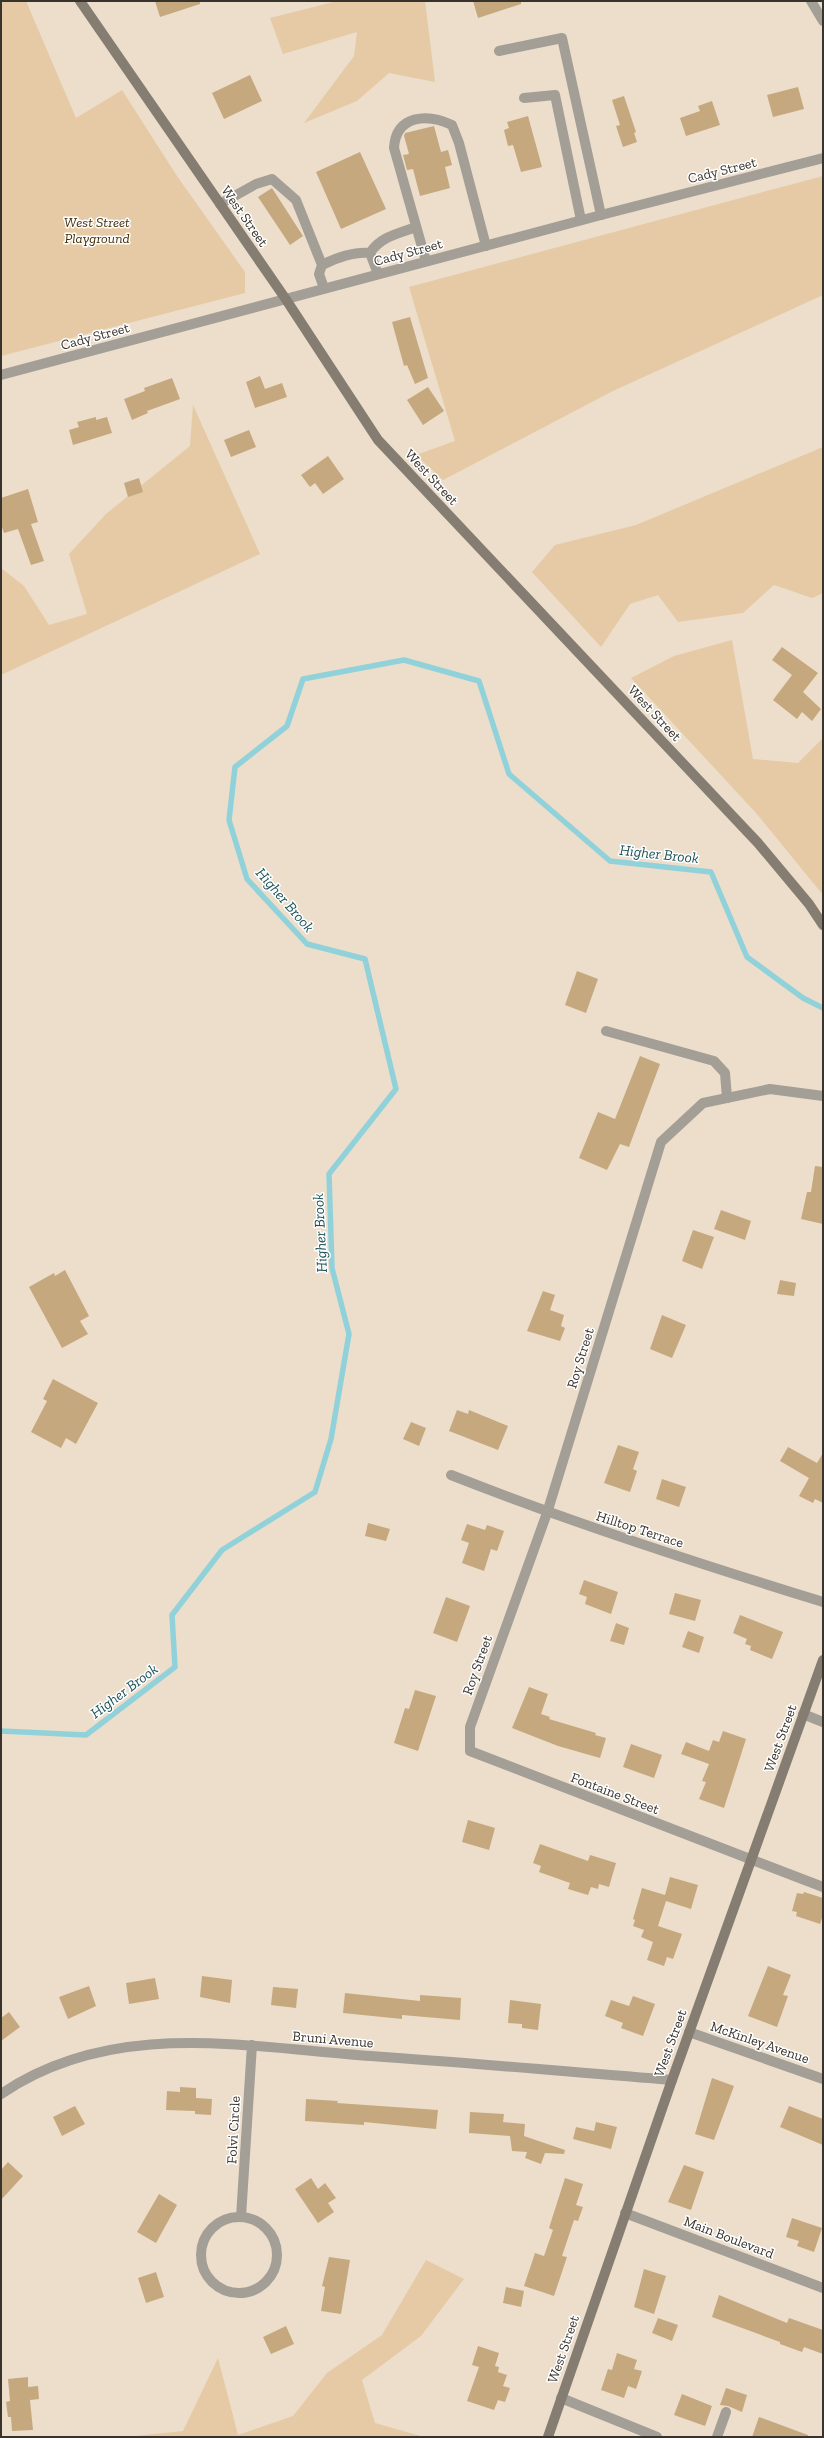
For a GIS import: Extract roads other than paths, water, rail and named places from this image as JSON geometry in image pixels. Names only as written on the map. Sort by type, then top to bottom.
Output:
[{"type":"main road","name":"West Street","points":[[80,1],[285,298],[378,440],[758,842],[809,904],[823,925]]},
{"type":"main road","name":"West Street","points":[[548,2437],[625,2213],[750,1859],[823,1660]]},
{"type":"street","points":[[811,1],[823,21]]},
{"type":"street","points":[[499,51],[562,38],[601,215]]},
{"type":"street","points":[[524,98],[555,94],[581,220]]},
{"type":"street","points":[[426,261],[394,148],[395,136],[403,125],[425,117],[437,118],[452,125],[459,142],[486,246]]},
{"type":"street","name":"Cady Street","points":[[1,375],[285,298],[823,158]]},
{"type":"street","points":[[220,204],[256,184],[272,179],[296,200],[322,265]]},
{"type":"street","points":[[378,274],[370,253],[375,244],[389,236],[416,227]]},
{"type":"street","points":[[324,288],[319,274],[322,265],[330,260],[362,252],[370,253]]},
{"type":"street","points":[[606,1031],[714,1062],[725,1073],[727,1098]]},
{"type":"street","name":"Roy Street","points":[[470,1752],[470,1727],[547,1513],[661,1142],[703,1103],[770,1089],[823,1096]]},
{"type":"street","name":"Hilltop Terrace","points":[[451,1475],[547,1513],[660,1552],[823,1602]]},
{"type":"street","points":[[803,1714],[823,1722]]},
{"type":"street","name":"Fontaine Street","points":[[470,1752],[823,1887]]},
{"type":"street","name":"McKinley Avenue","points":[[689,2032],[823,2079]]},
{"type":"street","name":"Bruni Avenue","points":[[1,2094],[45,2069],[79,2056],[99,2051],[164,2044],[210,2042],[252,2045],[306,2052],[672,2080]]},
{"type":"street","name":"Folvi Circle","points":[[242,2217],[252,2045]]},
{"type":"street","name":"Main Boulevard","points":[[625,2213],[823,2288]]},
{"type":"street","points":[[242,2217],[261,2224],[268,2230],[277,2248],[277,2258],[271,2277],[264,2285],[250,2292],[235,2293],[226,2291],[210,2280],[202,2262],[202,2252],[203,2243],[214,2227],[222,2221],[242,2217]]},
{"type":"street","points":[[561,2398],[657,2437]]},
{"type":"street","points":[[717,2437],[726,2412]]},
{"type":"waterway","name":"Higher Brook","points":[[1,1731],[86,1735],[175,1667],[172,1615],[222,1550],[315,1492],[331,1439],[349,1334],[332,1268],[329,1174],[396,1089],[365,959],[307,944],[247,879],[229,820],[235,767],[287,726],[303,679],[404,660],[479,681],[509,774],[610,861],[711,872],[747,957],[803,998],[823,1008]]},
{"type":"park label","name":"West Street Playground","points":[[97,230]]}]
